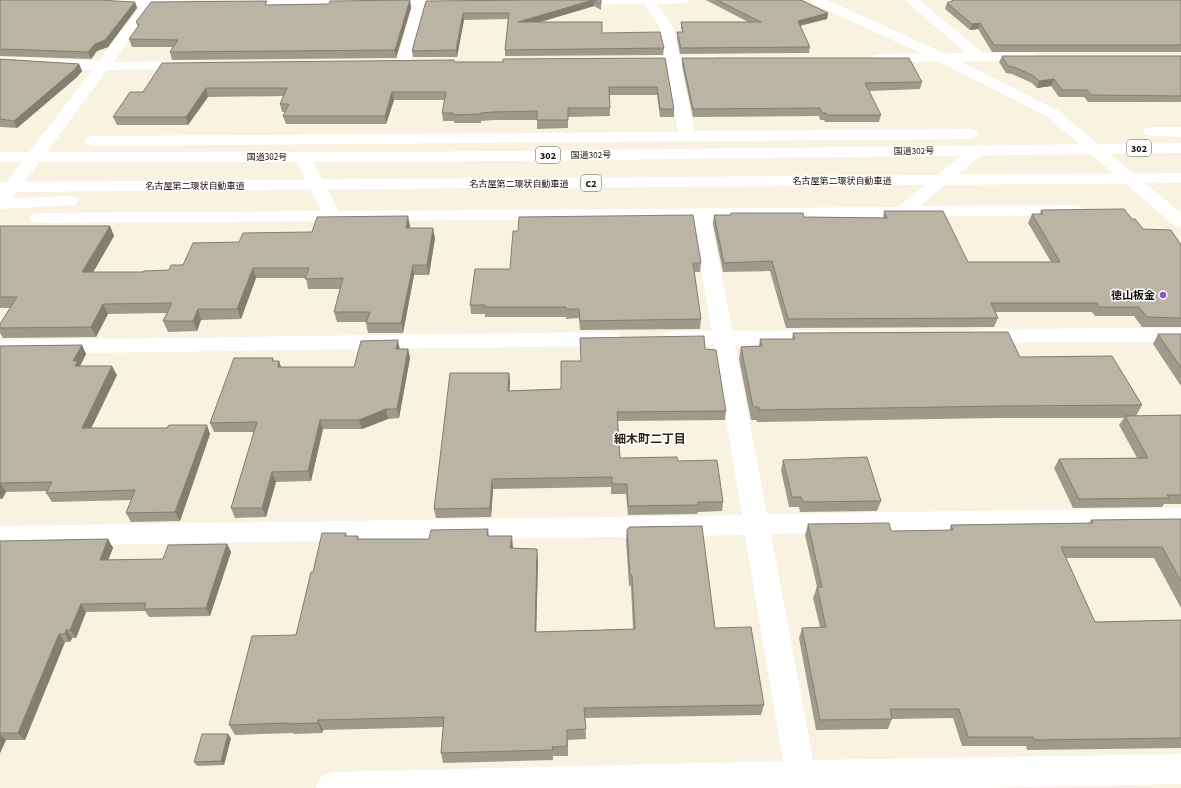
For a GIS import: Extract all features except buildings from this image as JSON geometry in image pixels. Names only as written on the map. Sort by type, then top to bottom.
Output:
[{"type":"main road","points":[[68,0],[189,3]]},
{"type":"main road","points":[[648,0],[666,26],[687,136]]},
{"type":"main road","points":[[562,1],[682,0]]},
{"type":"main road","points":[[817,0],[943,58],[1053,114],[1181,222]]},
{"type":"main road","points":[[911,0],[979,57]]},
{"type":"main road","points":[[403,63],[421,1]]},
{"type":"main road","points":[[229,3],[468,1]]},
{"type":"main road","points":[[0,204],[33,157],[104,66],[150,2]]},
{"type":"main road","points":[[864,59],[1041,57]]},
{"type":"main road","points":[[618,61],[729,60]]},
{"type":"main road","points":[[0,61],[104,66],[206,65]]},
{"type":"main road","points":[[387,63],[419,62]]},
{"type":"main road","points":[[1150,132],[1181,132]]},
{"type":"main road","points":[[93,141],[970,134]]},
{"type":"main road","points":[[818,135],[847,152]]},
{"type":"main road","points":[[196,157],[230,140]]},
{"type":"main road","name":"国道302号","points":[[0,157],[302,157],[1181,148]]},
{"type":"main road","points":[[902,212],[978,150]]},
{"type":"main road","points":[[0,157],[368,168]]},
{"type":"main road","points":[[302,157],[334,216]]},
{"type":"main road","name":"名古屋第二環状自動車道","points":[[0,167],[368,168],[1181,162]]},
{"type":"main road","name":"名古屋第二環状自動車道","points":[[0,187],[1181,178]]},
{"type":"main road","points":[[0,204],[363,185]]},
{"type":"main road","points":[[40,218],[1074,210]]},
{"type":"main road","points":[[701,214],[802,782]]},
{"type":"main road","points":[[960,336],[1181,335]]},
{"type":"main road","points":[[651,338],[841,337]]},
{"type":"main road","points":[[0,347],[628,339]]},
{"type":"main road","points":[[0,536],[1181,518]]},
{"type":"main road","points":[[332,788],[802,782],[1181,770]]},
{"type":"place","name":"徳山板金","points":[[1163,295]]},
{"type":"district","name":"細木町二丁目","points":[[650,439]]}]
